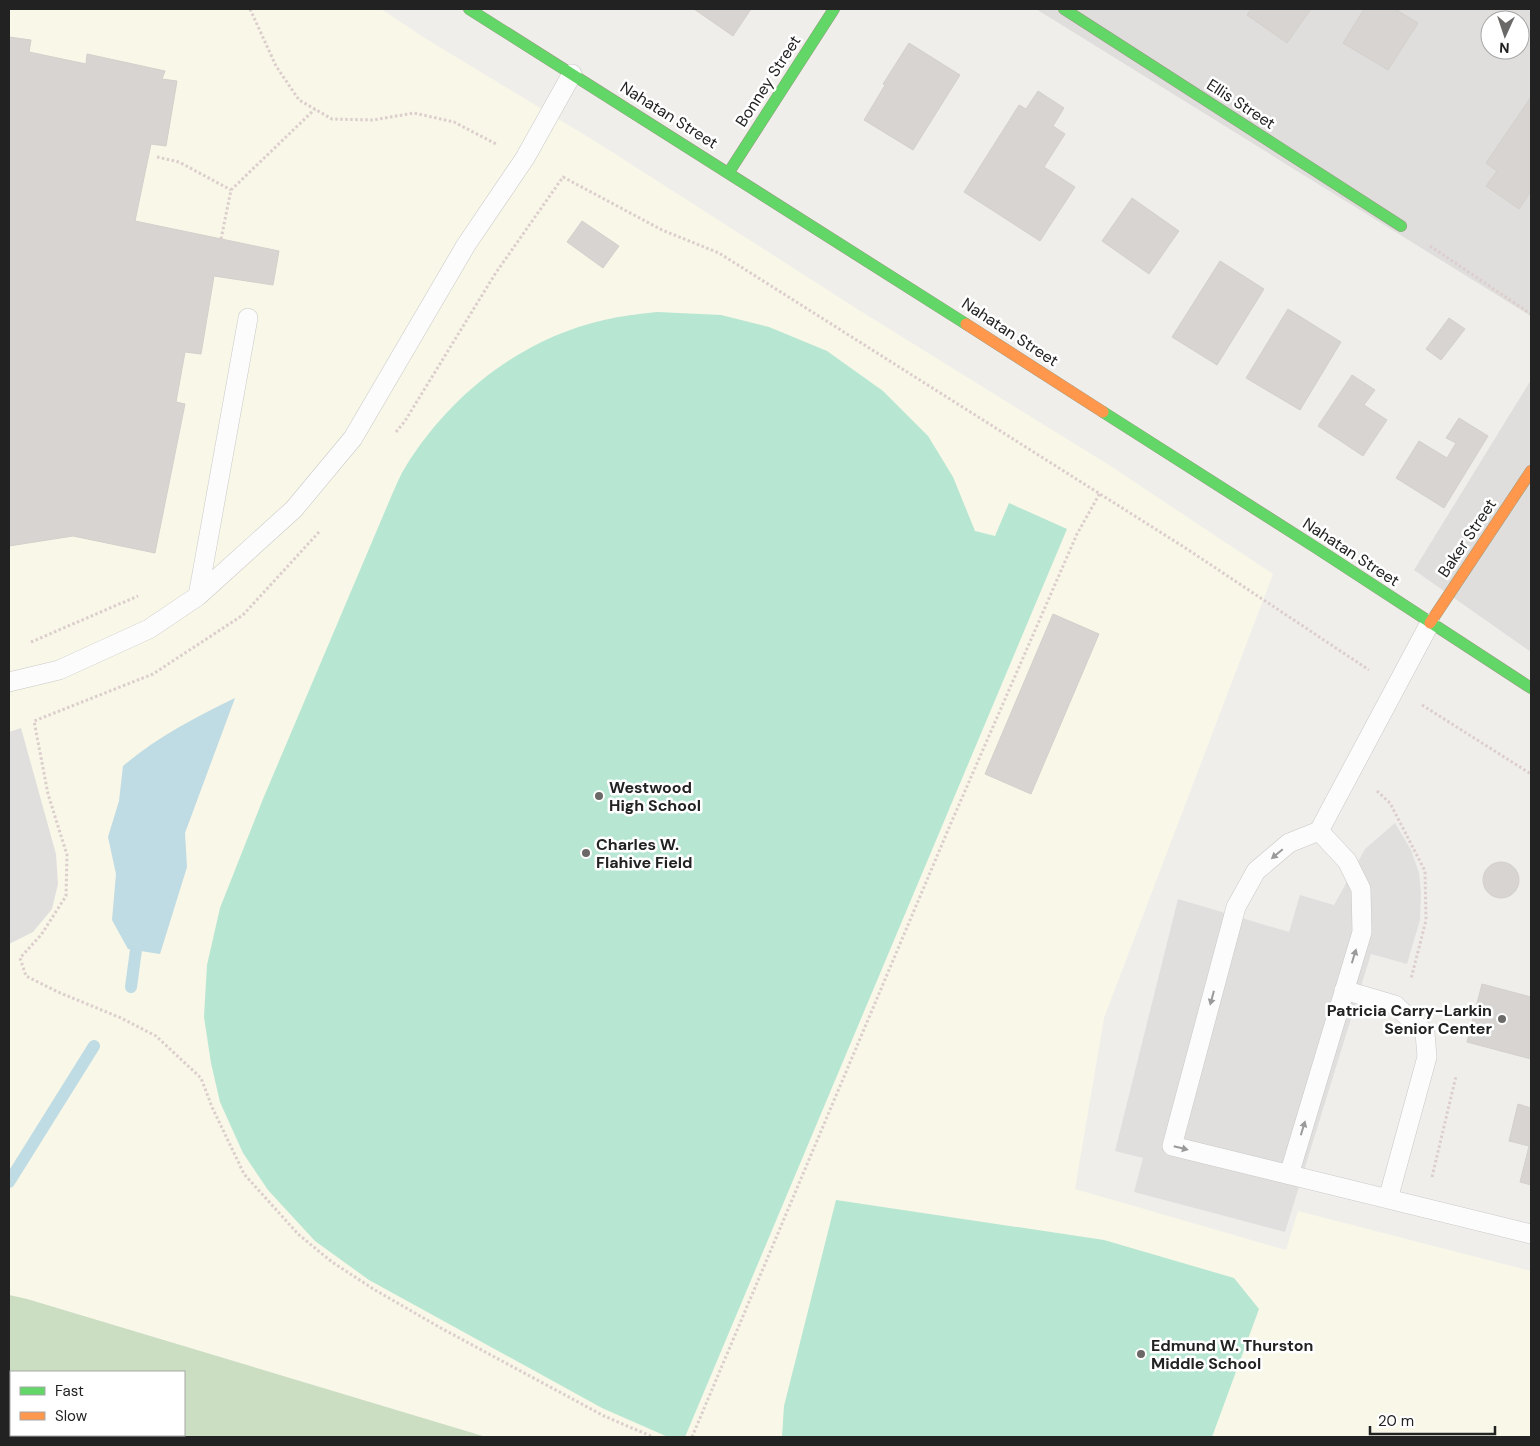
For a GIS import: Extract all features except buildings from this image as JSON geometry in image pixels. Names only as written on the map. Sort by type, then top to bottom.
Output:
[{"type":"main road","name":"Nahatan Street","points":[[469,9],[729,172],[1318,549],[1531,688]]},
{"type":"main road","name":"Bonney Street","points":[[729,172],[834,9]]},
{"type":"main road","name":"Ellis Street","points":[[1064,9],[1401,226]]},
{"type":"main road","name":"Baker Street","points":[[1430,623],[1531,471]]},
{"type":"lane","points":[[9,682],[59,670],[149,628],[198,596],[294,509],[354,438],[466,245],[525,158],[572,74]]},
{"type":"lane","points":[[198,596],[248,318]]},
{"type":"lane","points":[[1430,623],[1319,831],[1289,843],[1256,872],[1236,907],[1172,1146],[1531,1234]]},
{"type":"lane","points":[[1289,1175],[1362,932],[1361,890],[1347,861],[1319,831]]},
{"type":"lane","points":[[1344,990],[1394,1004],[1424,1033],[1427,1057],[1388,1199]]},
{"type":"path","points":[[250,9],[276,66],[299,100],[332,119],[373,120],[414,113],[454,122],[500,146]]},
{"type":"path","points":[[221,239],[231,190],[315,109]]},
{"type":"path","points":[[157,157],[179,162],[231,190]]},
{"type":"path","points":[[393,436],[495,274],[562,177],[662,230],[719,253],[1187,549],[1395,688],[1531,774]]},
{"type":"path","points":[[1401,226],[1531,314]]},
{"type":"path","points":[[692,1437],[951,824],[1077,534],[1100,494]]},
{"type":"path","points":[[322,528],[243,615],[152,674],[34,720],[48,794],[67,855],[66,896],[41,935],[20,958],[26,976],[58,992],[121,1018],[156,1036],[201,1078],[212,1107],[244,1174],[298,1234],[332,1262],[439,1327],[604,1416],[653,1437]]},
{"type":"path","points":[[27,644],[142,594]]},
{"type":"shaded area","name":"Westwood High School","points":[[9,9],[381,9],[428,40],[598,143],[862,312],[1109,465],[1273,574],[1104,1018],[1075,1189],[1286,1250],[1298,1211],[1531,1271],[1531,1437],[486,1437],[9,1295]]},
{"type":"shaded area","points":[[1036,9],[1531,9],[1531,316]]},
{"type":"shaded area","points":[[1531,380],[1531,652],[1414,570]]},
{"type":"shaded area","points":[[21,728],[56,854],[58,884],[52,909],[33,932],[9,944],[9,732]]},
{"type":"shaded area","points":[[1395,823],[1411,850],[1419,873],[1421,892],[1420,920],[1407,964],[1371,954],[1285,1232],[1134,1192],[1143,1158],[1115,1151],[1178,899],[1289,932],[1300,895],[1334,905],[1365,849]]},
{"type":"green space","name":"Charles W. Flahive Field","points":[[657,312],[721,315],[769,327],[827,351],[883,391],[928,436],[953,477],[975,531],[995,536],[1009,503],[1067,529],[685,1437],[668,1437],[602,1408],[369,1280],[315,1241],[268,1190],[243,1153],[220,1102],[211,1063],[204,1017],[207,965],[220,908],[263,799],[391,497],[406,466],[444,415],[491,373],[517,356],[544,341],[574,329],[610,319]]},
{"type":"green space","points":[[836,1200],[1104,1240],[1234,1278],[1259,1309],[1212,1437],[782,1437],[784,1406]]},
{"type":"green space","points":[[9,1295],[27,1299],[486,1437],[9,1437]]},
{"type":"water","points":[[235,698],[185,833],[187,867],[160,954],[128,949],[112,920],[116,874],[108,837],[119,801],[123,766],[163,737],[191,720]]},
{"type":"waterway","points":[[131,987],[138,935]]},
{"type":"waterway","points":[[9,1182],[94,1046]]},
{"type":"traffic: fast","points":[[469,9],[966,324]]},
{"type":"traffic: fast","points":[[729,172],[834,9]]},
{"type":"traffic: fast","points":[[1064,9],[1401,226]]},
{"type":"traffic: fast","points":[[1103,412],[1531,688]]},
{"type":"traffic: slow","points":[[966,324],[1103,412]]},
{"type":"traffic: slow","points":[[1430,623],[1531,471]]},
{"type":"place","name":"Westwood High School","points":[[599,796]]},
{"type":"place","name":"Charles W. Flahive Field","points":[[586,853]]},
{"type":"place","name":"Patricia Carry-Larkin Senior Center","points":[[1502,1019]]},
{"type":"place","name":"Edmund W. Thurston Middle School","points":[[1141,1354]]}]
